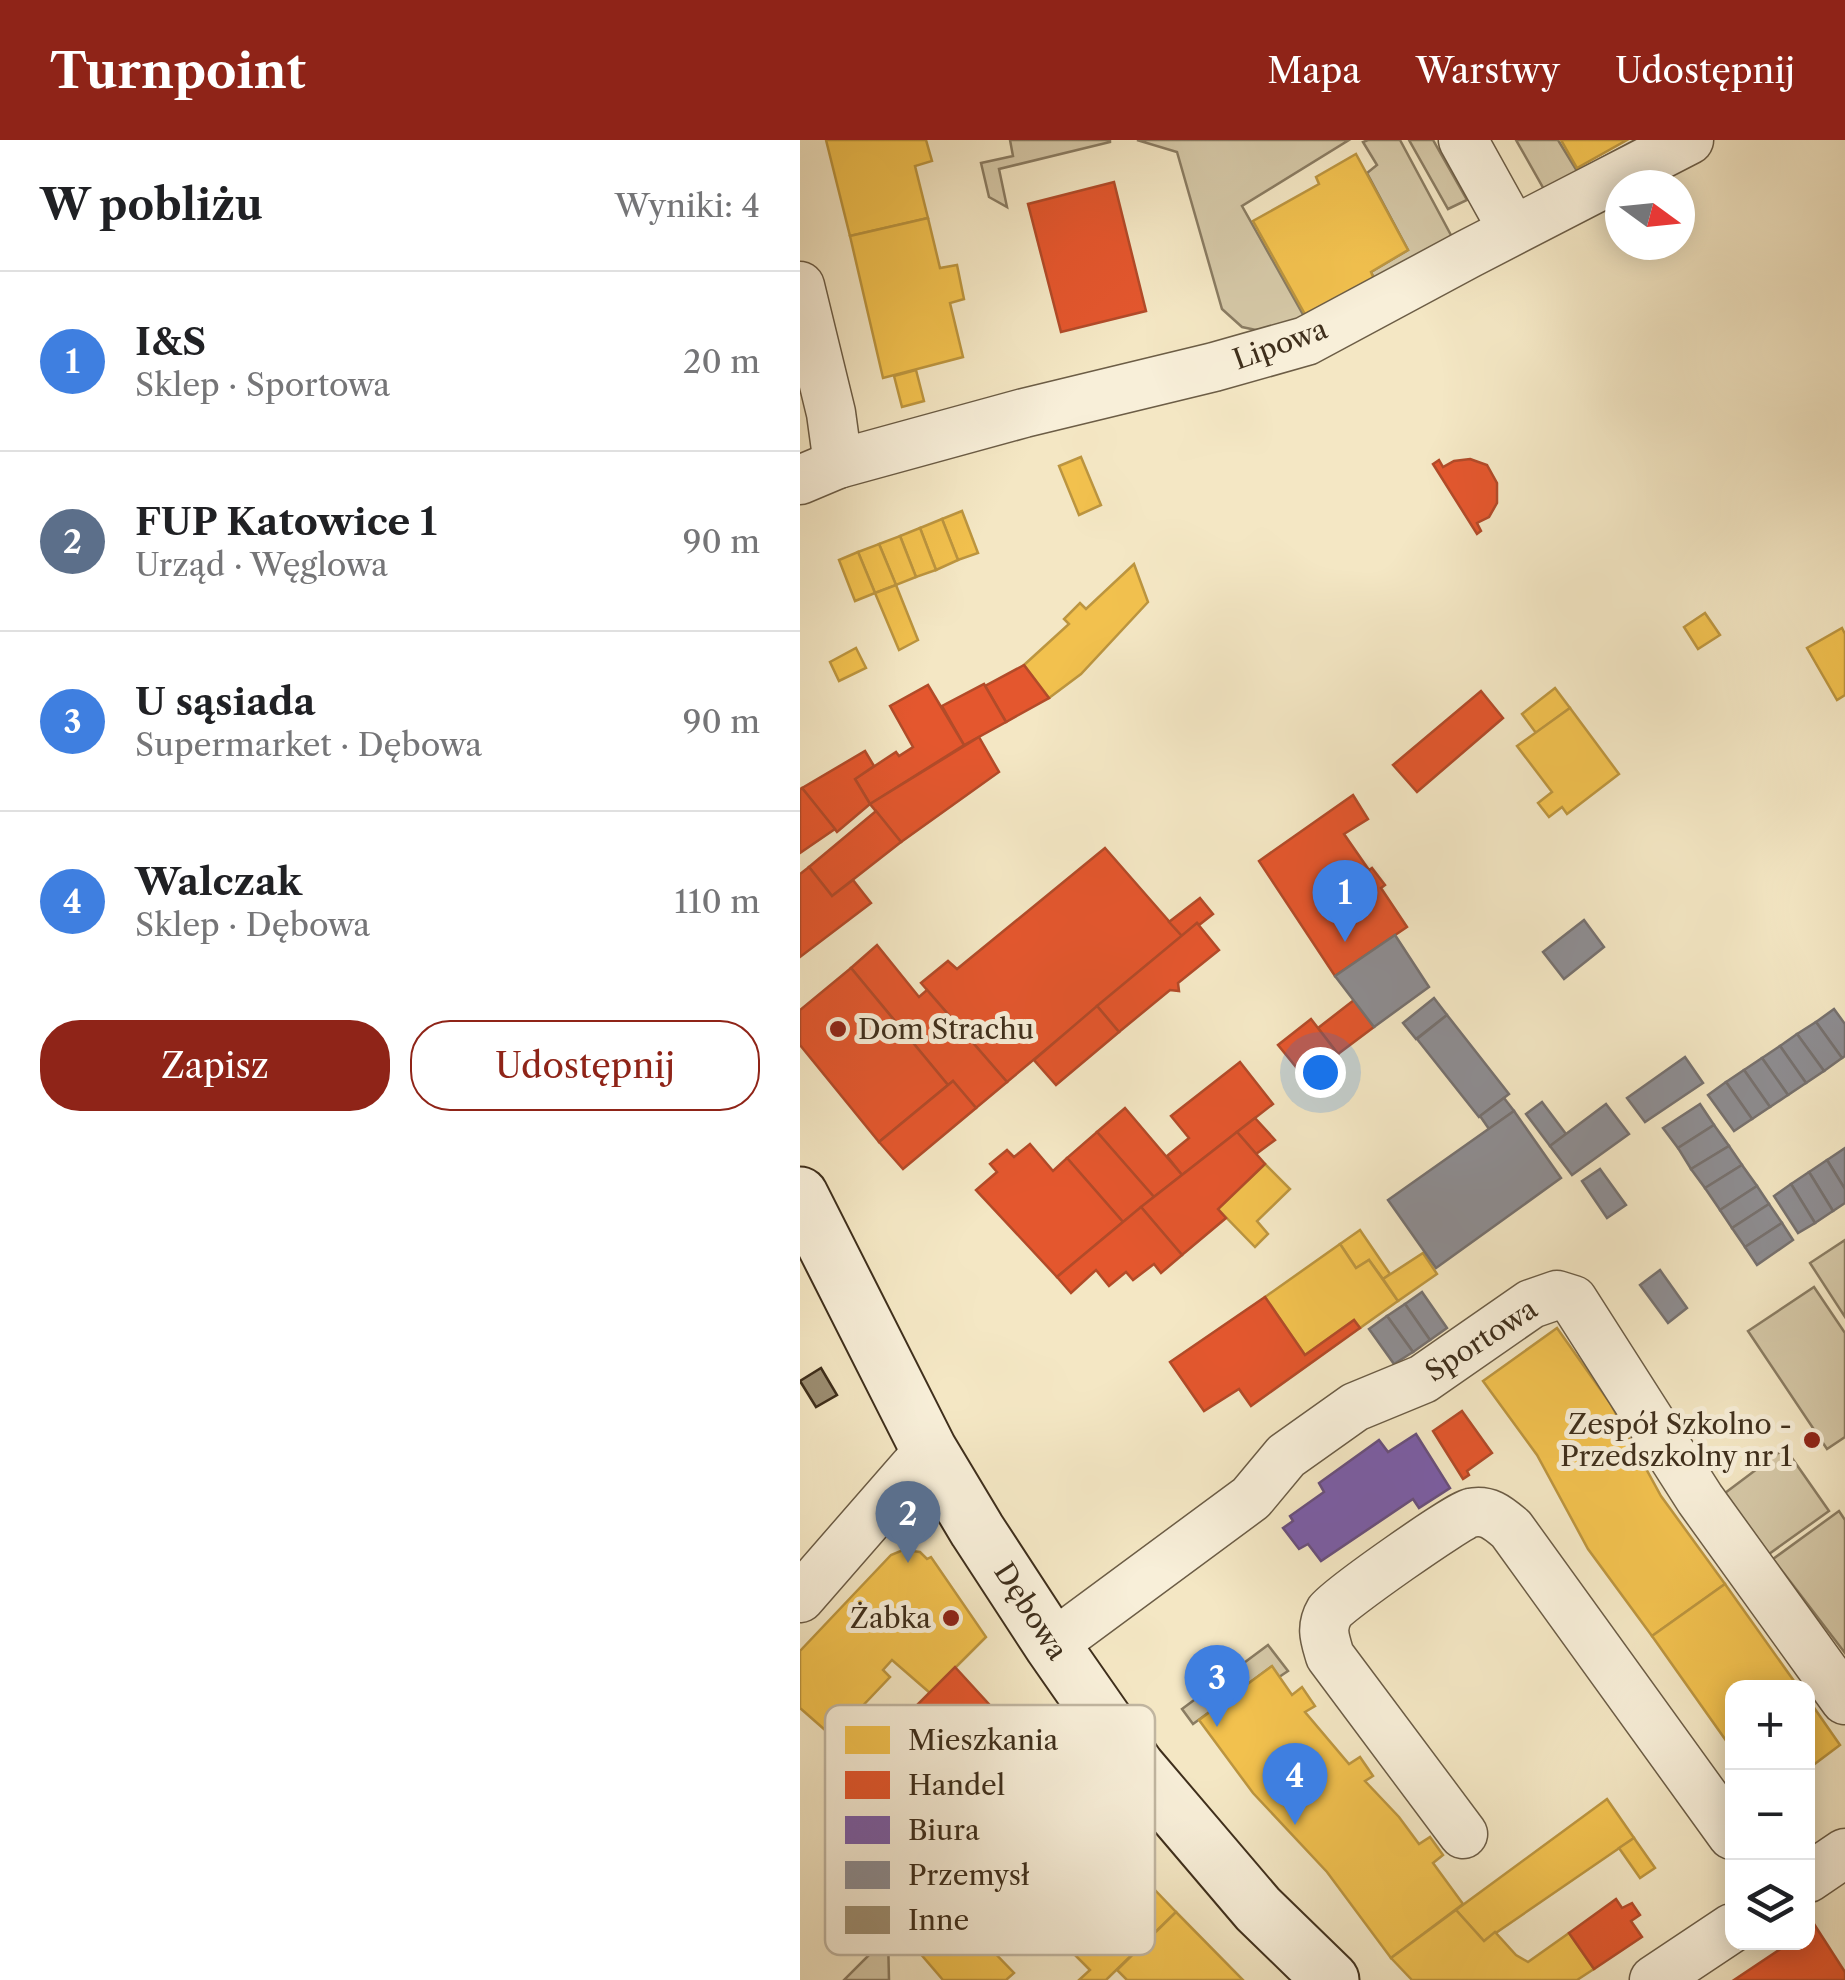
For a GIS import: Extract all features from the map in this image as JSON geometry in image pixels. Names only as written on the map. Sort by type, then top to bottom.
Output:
[{"type":"street","points":[[1463,140],[1513,230]]},
{"type":"street","name":"Lipowa","points":[[800,286],[831,413],[819,472],[1024,413],[1306,341],[1689,140]]},
{"type":"street","name":"Dębowa","points":[[800,1195],[929,1450],[1093,1705]]},
{"type":"street","name":"Sportowa","points":[[1052,1645],[1250,1498],[1286,1456],[1355,1407],[1423,1379],[1531,1304],[1557,1295],[1572,1300],[1700,1500],[1845,1700]]},
{"type":"street","points":[[800,1598],[929,1450]]},
{"type":"street","points":[[1464,1834],[1330,1656],[1322,1632],[1331,1609],[1467,1512],[1491,1513],[1511,1529],[1725,1826]]},
{"type":"street","name":"Dębowa","points":[[1155,1789],[1258,1909],[1330,1980]]},
{"type":"street","points":[[1815,1873],[1845,1854]]},
{"type":"street","points":[[1654,1980],[1725,1933]]},
{"type":"shaded area","points":[[1010,140],[1110,142],[999,169],[1007,207],[989,197],[981,163],[1013,156]]},
{"type":"shaded area","points":[[1137,140],[1349,140],[1242,206],[1305,318],[1374,278],[1371,272],[1408,250],[1367,173],[1377,165],[1363,142],[1400,140],[1452,237],[1303,323],[1256,330],[1242,327],[1222,309],[1177,152]]},
{"type":"shaded area","points":[[1409,140],[1433,140],[1467,200],[1448,209]]},
{"type":"shaded area","points":[[1516,140],[1558,140],[1577,171],[1635,140],[1645,140],[1545,191]]},
{"type":"shaded area","points":[[1845,1240],[1845,1317],[1810,1263]]},
{"type":"shaded area","points":[[1814,1287],[1845,1333],[1845,1437],[1827,1449],[1748,1331]]},
{"type":"shaded area","points":[[1785,1448],[1829,1511],[1769,1554],[1725,1493]]},
{"type":"shaded area","points":[[1839,1511],[1845,1520],[1845,1653],[1773,1559]]},
{"type":"shaded area","points":[[1268,1645],[1288,1671],[1279,1677],[1271,1667],[1193,1724],[1182,1709]]},
{"type":"shaded area","points":[[869,1955],[888,1955],[889,1980],[844,1980]]},
{"type":"building: Mieszkania","points":[[826,140],[926,140],[932,161],[915,166],[928,218],[850,236]]},
{"type":"building: Mieszkania","points":[[1561,140],[1627,140],[1577,168]]},
{"type":"building: Mieszkania","points":[[1356,154],[1408,250],[1371,272],[1374,279],[1306,316],[1253,221],[1319,184],[1316,177]]},
{"type":"building: Mieszkania","points":[[928,218],[940,268],[957,265],[964,299],[950,303],[963,357],[883,378],[850,236]]},
{"type":"building: Mieszkania","points":[[916,370],[924,401],[902,407],[894,376]]},
{"type":"building: Mieszkania","points":[[1081,457],[1101,505],[1079,515],[1059,466]]},
{"type":"building: Mieszkania","points":[[962,511],[978,553],[958,560],[942,519]]},
{"type":"building: Mieszkania","points":[[942,519],[958,560],[936,570],[920,528]]},
{"type":"building: Mieszkania","points":[[920,528],[936,570],[916,577],[900,536]]},
{"type":"building: Mieszkania","points":[[900,536],[916,577],[896,585],[879,544]]},
{"type":"building: Mieszkania","points":[[879,544],[896,585],[875,593],[858,552]]},
{"type":"building: Mieszkania","points":[[858,552],[875,593],[855,601],[839,560]]},
{"type":"building: Mieszkania","points":[[1134,564],[1148,602],[1081,674],[1049,698],[1024,665],[1069,624],[1064,619],[1080,603],[1086,609]]},
{"type":"building: Mieszkania","points":[[896,585],[918,640],[899,650],[875,593]]},
{"type":"building: Mieszkania","points":[[1705,613],[1720,635],[1698,649],[1684,627]]},
{"type":"building: Mieszkania","points":[[1842,628],[1845,695],[1837,700],[1807,648]]},
{"type":"building: Mieszkania","points":[[856,648],[866,668],[839,681],[830,662]]},
{"type":"building: Mieszkania","points":[[1555,688],[1570,708],[1536,733],[1522,714]]},
{"type":"building: Mieszkania","points":[[1570,708],[1619,774],[1567,814],[1562,807],[1549,817],[1538,803],[1552,792],[1517,746]]},
{"type":"building: Mieszkania","points":[[1265,1164],[1290,1189],[1257,1221],[1268,1234],[1255,1247],[1218,1209]]},
{"type":"building: Mieszkania","points":[[1360,1230],[1390,1274],[1383,1279],[1369,1260],[1356,1268],[1340,1244]]},
{"type":"building: Mieszkania","points":[[1340,1244],[1356,1268],[1369,1260],[1398,1301],[1360,1328],[1354,1320],[1305,1355],[1265,1297]]},
{"type":"building: Mieszkania","points":[[1423,1253],[1437,1274],[1398,1301],[1383,1279]]},
{"type":"building: Mieszkania","points":[[1557,1328],[1610,1403],[1661,1496],[1725,1584],[1652,1636],[1588,1549],[1537,1455],[1483,1381]]},
{"type":"building: Mieszkania","points":[[903,1550],[931,1557],[986,1637],[930,1693],[892,1660],[883,1670],[890,1677],[863,1705],[825,1705],[825,1730],[800,1708],[800,1651],[891,1555]]},
{"type":"building: Mieszkania","points":[[1725,1584],[1793,1680],[1725,1680],[1725,1739],[1652,1636]]},
{"type":"building: Mieszkania","points":[[1272,1666],[1292,1695],[1302,1687],[1315,1706],[1305,1712],[1349,1764],[1360,1757],[1373,1776],[1365,1781],[1419,1844],[1430,1837],[1443,1855],[1433,1863],[1463,1904],[1391,1958],[1327,1872],[1253,1793],[1199,1720]]},
{"type":"building: Mieszkania","points":[[1815,1709],[1840,1745],[1815,1764]]},
{"type":"building: Mieszkania","points":[[1607,1799],[1634,1838],[1484,1941],[1456,1910]]},
{"type":"building: Mieszkania","points":[[1634,1838],[1655,1868],[1640,1878],[1619,1848]]},
{"type":"building: Mieszkania","points":[[1155,1890],[1176,1912],[1155,1932]]},
{"type":"building: Mieszkania","points":[[1456,1910],[1484,1941],[1495,1932],[1528,1962],[1569,1933],[1594,1969],[1577,1980],[1412,1980],[1391,1958]]},
{"type":"building: Mieszkania","points":[[1176,1912],[1243,1980],[1127,1980],[1117,1970],[1132,1955],[1155,1955],[1155,1933]]},
{"type":"building: Mieszkania","points":[[922,1955],[997,1955],[1014,1973],[1006,1980],[943,1980]]},
{"type":"building: Mieszkania","points":[[1075,1955],[1132,1955],[1106,1980],[1079,1980],[1090,1970]]},
{"type":"building: Handel","points":[[1114,182],[1146,311],[1061,332],[1028,204]]},
{"type":"building: Handel","points":[[1470,459],[1487,465],[1497,483],[1497,503],[1489,517],[1477,523],[1481,531],[1477,534],[1433,464],[1439,460],[1443,467]]},
{"type":"building: Handel","points":[[1024,665],[1049,698],[1006,722],[985,686]]},
{"type":"building: Handel","points":[[984,684],[1006,722],[964,745],[942,706]]},
{"type":"building: Handel","points":[[928,685],[964,745],[870,804],[855,779],[896,752],[899,756],[913,747],[890,706]]},
{"type":"building: Handel","points":[[1481,691],[1503,718],[1417,792],[1393,765]]},
{"type":"building: Handel","points":[[979,737],[999,772],[901,842],[870,804]]},
{"type":"building: Handel","points":[[865,751],[874,766],[855,779],[870,804],[837,832],[802,788]]},
{"type":"building: Handel","points":[[800,790],[835,829],[800,853]]},
{"type":"building: Handel","points":[[1353,795],[1368,819],[1344,834],[1369,870],[1372,868],[1385,885],[1381,888],[1407,927],[1335,976],[1259,861]]},
{"type":"building: Handel","points":[[876,811],[901,842],[832,896],[809,867]]},
{"type":"building: Handel","points":[[1105,848],[1182,936],[1007,1082],[921,983],[948,961],[957,969]]},
{"type":"building: Handel","points":[[809,867],[832,896],[853,880],[871,903],[800,957],[800,874]]},
{"type":"building: Handel","points":[[1200,898],[1213,914],[1182,936],[1169,922]]},
{"type":"building: Handel","points":[[1197,923],[1219,950],[1178,983],[1179,991],[1170,990],[1119,1032],[1097,1006]]},
{"type":"building: Handel","points":[[877,945],[919,997],[927,990],[1007,1082],[976,1108],[953,1081],[948,1085],[851,968]]},
{"type":"building: Handel","points":[[851,968],[948,1085],[879,1142],[800,1045],[800,1010]]},
{"type":"building: Handel","points":[[1354,1000],[1374,1027],[1338,1054],[1318,1028]]},
{"type":"building: Handel","points":[[1097,1006],[1119,1032],[1056,1085],[1034,1060]]},
{"type":"building: Handel","points":[[1311,1019],[1338,1054],[1305,1078],[1278,1045]]},
{"type":"building: Handel","points":[[1240,1062],[1273,1104],[1182,1175],[1167,1156],[1189,1138],[1171,1116]]},
{"type":"building: Handel","points":[[953,1081],[976,1108],[903,1169],[879,1142]]},
{"type":"building: Handel","points":[[1125,1108],[1182,1175],[1154,1197],[1097,1132]]},
{"type":"building: Handel","points":[[1255,1118],[1275,1140],[1256,1154],[1237,1132]]},
{"type":"building: Handel","points":[[1097,1132],[1154,1197],[1123,1222],[1067,1158]]},
{"type":"building: Handel","points":[[1237,1132],[1265,1164],[1218,1209],[1226,1218],[1182,1255],[1141,1207]]},
{"type":"building: Handel","points":[[1030,1144],[1053,1171],[1067,1158],[1123,1222],[1057,1277],[976,1190],[997,1172],[990,1164],[1007,1150],[1014,1157]]},
{"type":"building: Handel","points":[[1141,1207],[1182,1255],[1161,1273],[1154,1264],[1133,1280],[1126,1272],[1109,1286],[1096,1270],[1071,1293],[1057,1277]]},
{"type":"building: Handel","points":[[1265,1297],[1305,1355],[1354,1320],[1360,1328],[1251,1406],[1239,1389],[1204,1411],[1170,1362]]},
{"type":"building: Handel","points":[[1462,1411],[1492,1453],[1467,1471],[1469,1475],[1463,1479],[1433,1431]]},
{"type":"building: Handel","points":[[955,1667],[990,1705],[917,1705]]},
{"type":"building: Handel","points":[[1616,1899],[1622,1908],[1632,1903],[1640,1915],[1631,1921],[1642,1937],[1594,1969],[1569,1933]]},
{"type":"building: Handel","points":[[1815,1926],[1845,1972],[1845,1980],[1734,1980],[1779,1950],[1815,1950]]},
{"type":"building: Biura","points":[[1416,1434],[1450,1488],[1419,1508],[1413,1499],[1321,1561],[1308,1544],[1299,1549],[1283,1528],[1293,1521],[1290,1516],[1324,1492],[1319,1483],[1379,1440],[1388,1452]]},
{"type":"building: Przemysł","points":[[1584,920],[1604,947],[1564,979],[1543,952]]},
{"type":"building: Przemysł","points":[[1395,935],[1429,987],[1374,1027],[1335,976]]},
{"type":"building: Przemysł","points":[[1434,998],[1447,1015],[1416,1039],[1403,1023]]},
{"type":"building: Przemysł","points":[[1834,1009],[1845,1024],[1842,1058],[1816,1022]]},
{"type":"building: Przemysł","points":[[1447,1015],[1509,1094],[1479,1117],[1417,1039]]},
{"type":"building: Przemysł","points":[[1816,1022],[1842,1058],[1824,1071],[1797,1034]]},
{"type":"building: Przemysł","points":[[1797,1034],[1824,1071],[1806,1083],[1780,1046]]},
{"type":"building: Przemysł","points":[[1780,1046],[1806,1083],[1788,1095],[1762,1058]]},
{"type":"building: Przemysł","points":[[1685,1057],[1703,1083],[1645,1122],[1627,1098]]},
{"type":"building: Przemysł","points":[[1762,1058],[1788,1095],[1770,1107],[1744,1070]]},
{"type":"building: Przemysł","points":[[1744,1070],[1770,1107],[1752,1119],[1726,1082]]},
{"type":"building: Przemysł","points":[[1726,1082],[1752,1119],[1734,1131],[1708,1095]]},
{"type":"building: Przemysł","points":[[1504,1098],[1514,1111],[1489,1129],[1480,1116]]},
{"type":"building: Przemysł","points":[[1542,1102],[1566,1134],[1550,1146],[1526,1114]]},
{"type":"building: Przemysł","points":[[1606,1104],[1629,1134],[1572,1175],[1550,1146]]},
{"type":"building: Przemysł","points":[[1700,1104],[1714,1125],[1678,1148],[1663,1128]]},
{"type":"building: Przemysł","points":[[1514,1111],[1561,1178],[1436,1268],[1388,1200]]},
{"type":"building: Przemysł","points":[[1714,1125],[1729,1146],[1691,1169],[1678,1148]]},
{"type":"building: Przemysł","points":[[1729,1146],[1742,1165],[1705,1188],[1691,1169]]},
{"type":"building: Przemysł","points":[[1845,1148],[1845,1189],[1827,1160]]},
{"type":"building: Przemysł","points":[[1827,1160],[1845,1189],[1845,1203],[1833,1211],[1809,1172]]},
{"type":"building: Przemysł","points":[[1742,1165],[1757,1186],[1720,1210],[1705,1188]]},
{"type":"building: Przemysł","points":[[1600,1169],[1626,1205],[1607,1218],[1582,1181]]},
{"type":"building: Przemysł","points":[[1809,1172],[1833,1211],[1815,1223],[1791,1184]]},
{"type":"building: Przemysł","points":[[1791,1184],[1815,1223],[1798,1233],[1774,1196]]},
{"type":"building: Przemysł","points":[[1757,1186],[1769,1204],[1732,1228],[1720,1210]]},
{"type":"building: Przemysł","points":[[1769,1204],[1782,1223],[1745,1247],[1732,1228]]},
{"type":"building: Przemysł","points":[[1782,1223],[1793,1240],[1757,1265],[1745,1247]]},
{"type":"building: Przemysł","points":[[1660,1270],[1687,1308],[1668,1323],[1640,1285]]},
{"type":"building: Przemysł","points":[[1422,1292],[1447,1328],[1430,1340],[1405,1304]]},
{"type":"building: Przemysł","points":[[1405,1304],[1430,1340],[1413,1352],[1387,1316]]},
{"type":"building: Przemysł","points":[[1387,1316],[1413,1352],[1394,1364],[1369,1329]]},
{"type":"building: Inne","points":[[821,1368],[837,1395],[816,1407],[800,1381]]},
{"type":"place","name":"I&S","points":[[1345,942]]},
{"type":"place","name":"Dom Strachu","points":[[838,1029]]},
{"type":"place","name":"Zespół Szkolno - Przedszkolny nr 1","points":[[1812,1440]]},
{"type":"place","name":"FUP Katowice 1","points":[[908,1563]]},
{"type":"place","name":"Żabka","points":[[951,1618]]},
{"type":"place","name":"U sąsiada","points":[[1217,1727]]},
{"type":"place","name":"Walczak","points":[[1295,1825]]}]
